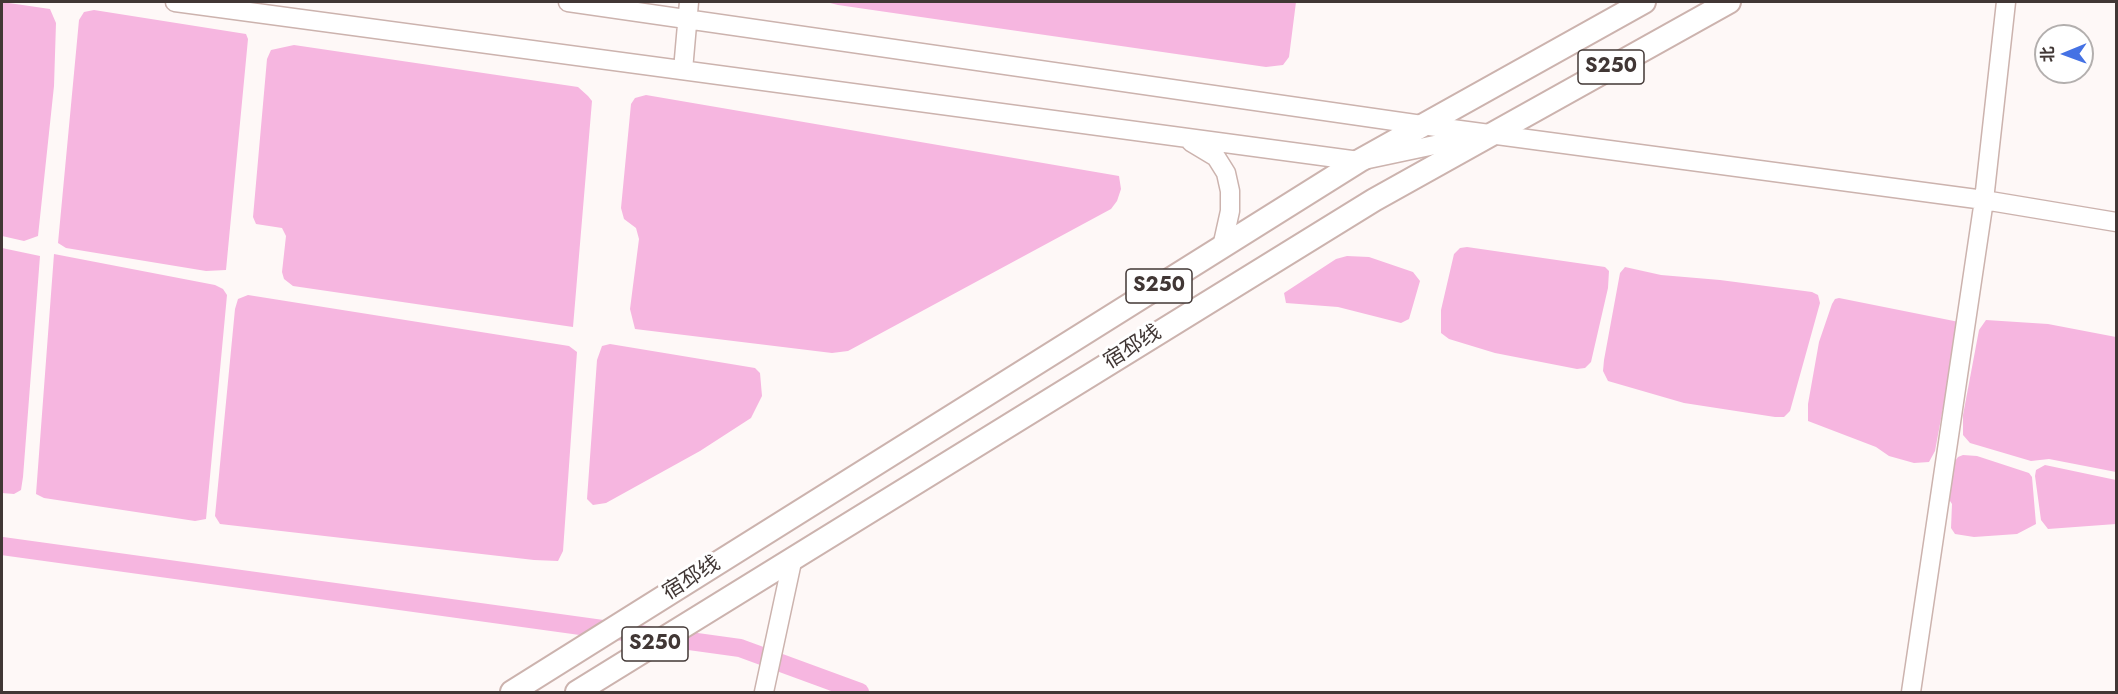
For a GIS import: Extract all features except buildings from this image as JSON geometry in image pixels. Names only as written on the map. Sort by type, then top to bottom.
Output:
[{"type":"main road","name":"宿邳线","points":[[512,693],[1359,161],[1644,2]]},
{"type":"main road","name":"宿邳线","points":[[578,692],[1374,200],[1729,2]]},
{"type":"street","points":[[176,2],[1359,161],[1494,133]]},
{"type":"street","points":[[568,2],[688,10],[1422,126],[1494,133],[1984,200],[2116,222]]},
{"type":"street","points":[[1911,693],[1984,200],[2006,2]]},
{"type":"street","points":[[683,70],[688,10]]},
{"type":"street","points":[[1185,138],[1216,157],[1226,174],[1230,191],[1230,211],[1222,247]]},
{"type":"street","points":[[764,693],[794,557]]},
{"type":"shaded area","points":[[2,2],[50,9],[56,23],[54,86],[38,236],[24,241],[2,236]]},
{"type":"shaded area","points":[[826,2],[1296,2],[1289,57],[1283,65],[1266,67]]},
{"type":"shaded area","points":[[94,10],[246,34],[248,39],[226,270],[206,271],[66,248],[58,243],[79,20],[84,12]]},
{"type":"shaded area","points":[[294,45],[578,87],[588,96],[592,101],[573,327],[293,286],[284,279],[282,272],[286,236],[282,228],[256,224],[253,217],[267,59],[271,50]]},
{"type":"shaded area","points":[[646,95],[1119,176],[1121,189],[1111,209],[848,351],[832,353],[635,329],[630,309],[639,239],[636,228],[624,219],[621,208],[631,104],[635,98]]},
{"type":"shaded area","points":[[1467,247],[1605,267],[1609,271],[1608,288],[1591,362],[1585,368],[1577,369],[1495,353],[1449,339],[1441,333],[1441,310],[1454,254],[1460,248]]},
{"type":"shaded area","points":[[2,248],[40,256],[23,477],[21,490],[14,494],[2,493]]},
{"type":"shaded area","points":[[54,254],[215,285],[223,289],[227,295],[206,519],[195,521],[44,498],[36,494]]},
{"type":"shaded area","points":[[1347,256],[1369,257],[1413,272],[1420,281],[1409,319],[1401,323],[1338,307],[1286,303],[1284,293],[1336,259]]},
{"type":"shaded area","points":[[1625,267],[1661,275],[1720,280],[1812,292],[1818,295],[1820,303],[1790,411],[1784,417],[1775,417],[1684,403],[1608,381],[1603,371],[1604,360],[1620,273]]},
{"type":"shaded area","points":[[248,295],[569,346],[577,352],[563,551],[558,561],[220,524],[215,516],[235,309],[238,299]]},
{"type":"shaded area","points":[[1835,299],[1959,322],[1935,451],[1929,462],[1914,463],[1889,456],[1876,447],[1808,421],[1808,404],[1819,342],[1832,304]]},
{"type":"shaded area","points":[[1986,320],[2048,324],[2116,337],[2116,472],[2049,459],[2031,461],[1970,443],[1963,435],[1963,415],[1979,330]]},
{"type":"shaded area","points":[[610,344],[755,368],[760,373],[762,396],[751,418],[700,451],[606,503],[593,505],[587,499],[597,360],[602,346]]},
{"type":"shaded area","points":[[1977,456],[2029,473],[2032,477],[2036,524],[2017,534],[1974,537],[1955,534],[1951,528],[1952,504],[1948,498],[1952,465],[1958,457]]},
{"type":"shaded area","points":[[2045,465],[2116,480],[2116,524],[2048,529],[2041,520],[2035,476],[2036,470]]},
{"type":"waterway","points":[[2,546],[740,648],[860,692]]}]
